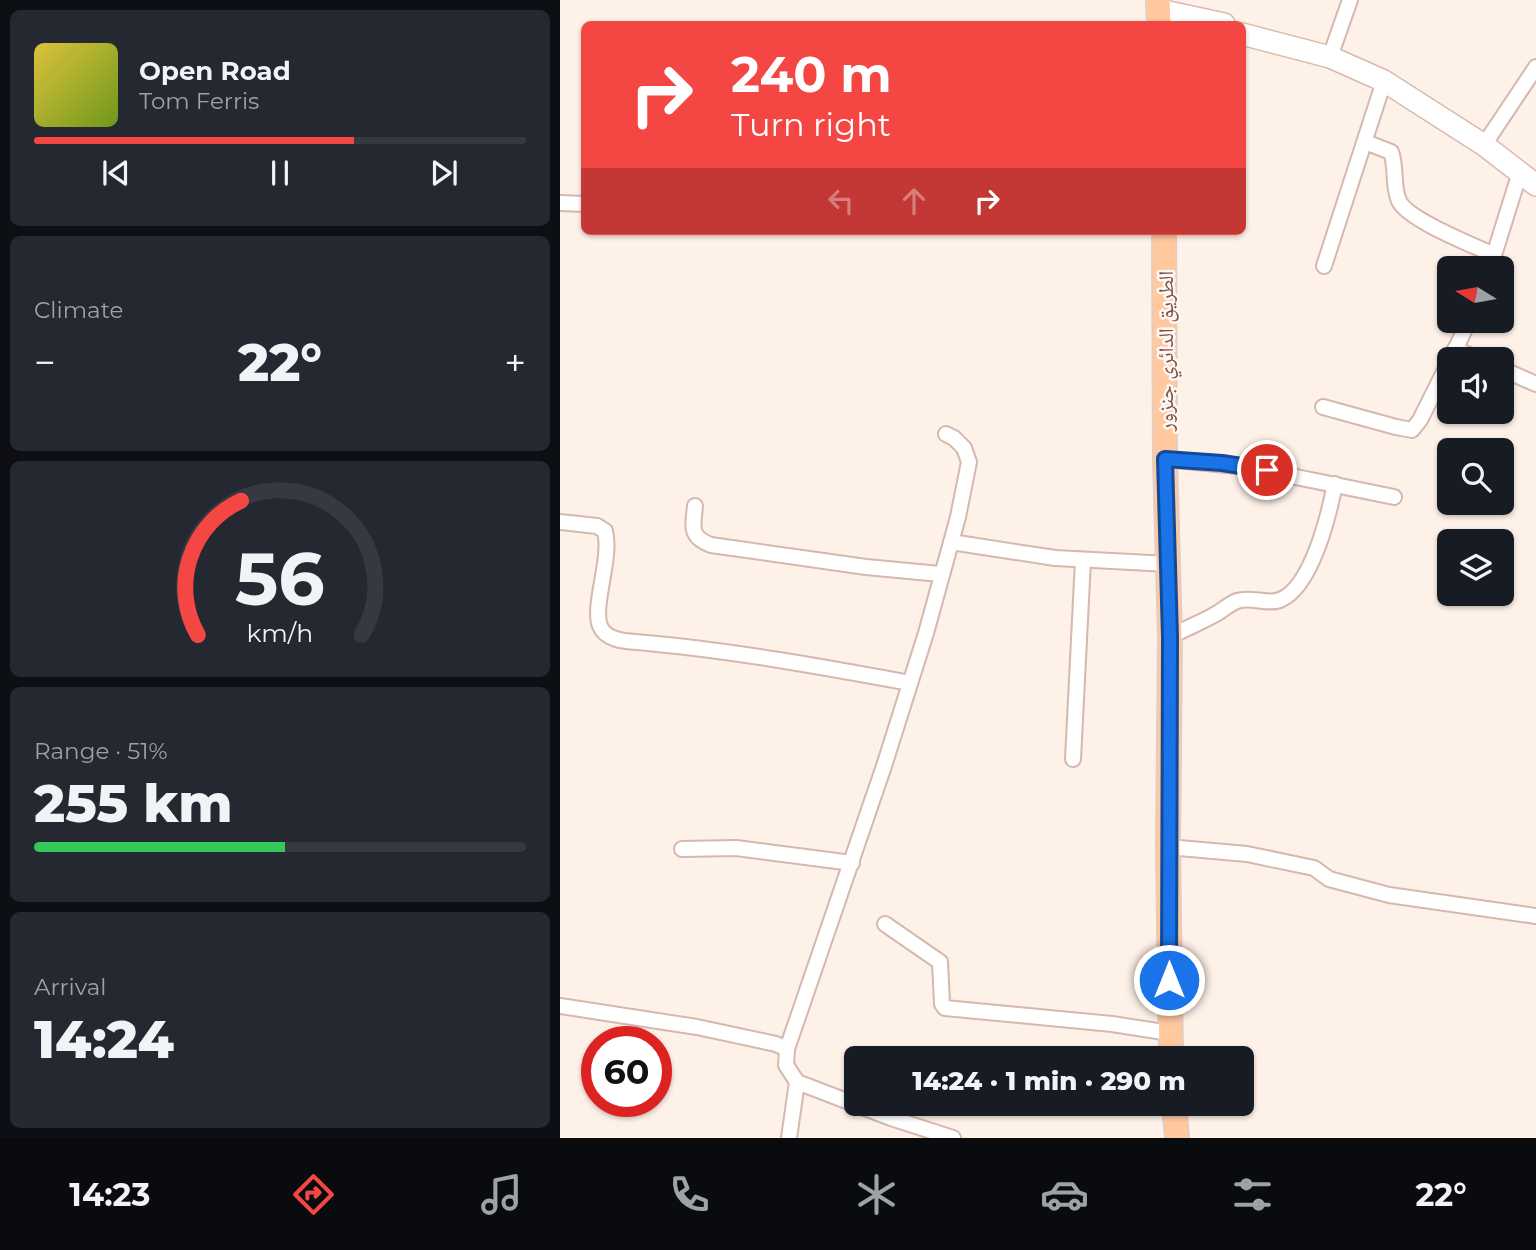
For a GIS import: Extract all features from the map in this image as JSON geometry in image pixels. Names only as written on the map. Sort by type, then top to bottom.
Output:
[{"type":"main road","name":"الطريق الدائري جنزور","points":[[1164,235],[1165,459],[1170,637],[1168,847],[1170,1046]]},
{"type":"main road","points":[[1175,1116],[1177,1138]]},
{"type":"street","points":[[1330,57],[1350,0]]},
{"type":"street","points":[[1159,12],[1208,21]]},
{"type":"street","points":[[1246,36],[1275,41],[1330,57],[1384,80],[1484,145],[1528,178],[1494,256]]},
{"type":"street","points":[[1484,145],[1536,67]]},
{"type":"street","points":[[1324,267],[1384,80]]},
{"type":"street","points":[[1364,142],[1391,152],[1395,189],[1399,202],[1406,210],[1483,256]]},
{"type":"street","points":[[560,203],[581,204]]},
{"type":"street","points":[[1514,374],[1536,384]]},
{"type":"street","points":[[1323,407],[1412,429],[1437,385]]},
{"type":"street","points":[[946,434],[964,448],[970,462],[951,542],[910,683],[852,863],[787,1049],[786,1065],[797,1082],[891,1118],[953,1138]]},
{"type":"street","points":[[1165,459],[1247,467],[1394,497]]},
{"type":"street","points":[[1170,637],[1238,600],[1278,601],[1285,597],[1310,565],[1321,543],[1335,484]]},
{"type":"street","points":[[695,506],[695,536],[711,545],[843,564],[940,574]]},
{"type":"street","points":[[560,522],[597,526],[605,531],[607,551],[598,619],[603,632],[614,639],[687,647],[910,683]]},
{"type":"street","points":[[951,542],[1055,558],[1168,564]]},
{"type":"street","points":[[1073,759],[1083,560]]},
{"type":"street","points":[[1168,847],[1257,856],[1314,868],[1329,879],[1389,895],[1536,916]]},
{"type":"street","points":[[682,849],[736,848],[852,863]]},
{"type":"street","points":[[885,924],[940,962],[942,1004],[947,1009],[1112,1024],[1170,1033]]},
{"type":"street","points":[[560,1006],[697,1027],[766,1041],[787,1049]]},
{"type":"street","points":[[789,1138],[797,1082]]},
{"type":"route","points":[[1169,980],[1170,637],[1165,459],[1222,463],[1267,470]]}]
